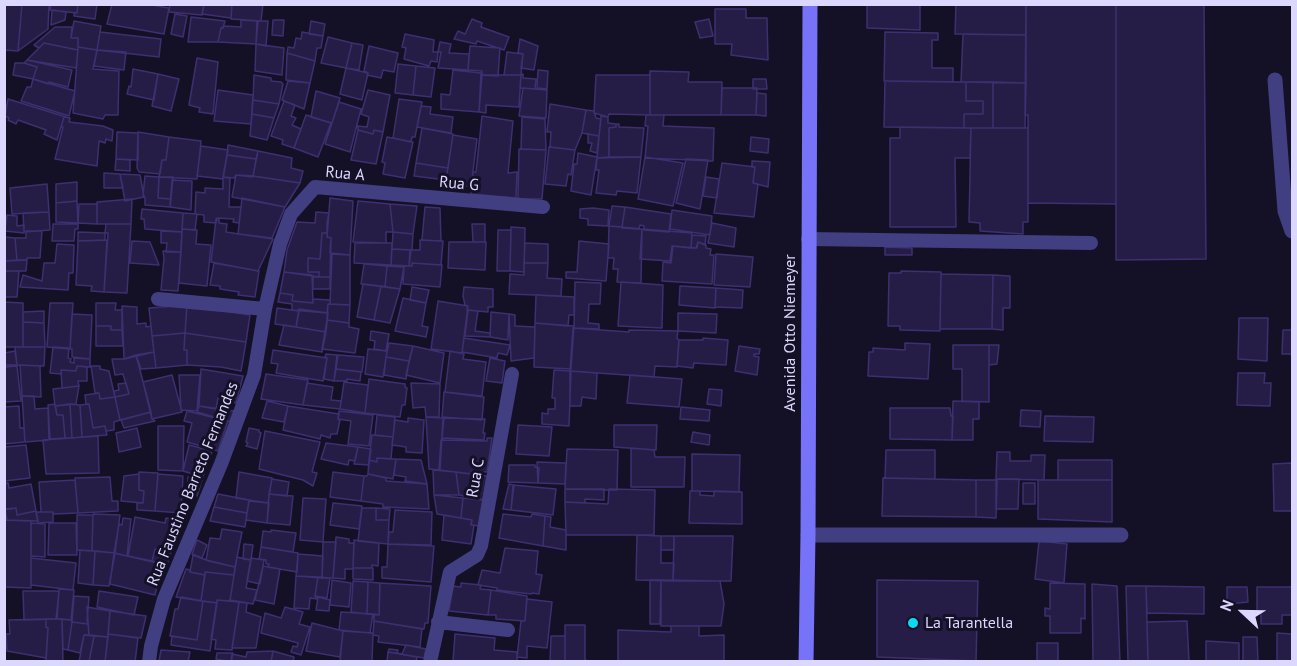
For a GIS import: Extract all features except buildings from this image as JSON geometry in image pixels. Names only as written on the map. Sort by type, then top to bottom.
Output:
[{"type":"main road","name":"Avenida Otto Niemeyer","points":[[806,662],[810,4]]},
{"type":"street","points":[[1275,80],[1285,211],[1293,231]]},
{"type":"street","points":[[808,535],[1121,535]]},
{"type":"lane","name":"Rua A","points":[[315,187],[373,193]]},
{"type":"lane","name":"Rua Faustino Barreto Fernandes","points":[[149,662],[164,599],[221,464],[254,375],[265,309],[280,244],[291,214],[315,187]]},
{"type":"lane","name":"Rua G","points":[[373,193],[543,207]]},
{"type":"lane","points":[[808,239],[1091,243]]},
{"type":"lane","points":[[158,299],[265,309]]},
{"type":"lane","name":"Rua C","points":[[438,622],[450,572],[480,551],[512,374]]},
{"type":"lane","points":[[430,662],[438,622],[508,630]]},
{"type":"place","name":"La Tarantella","points":[[913,623]]}]
